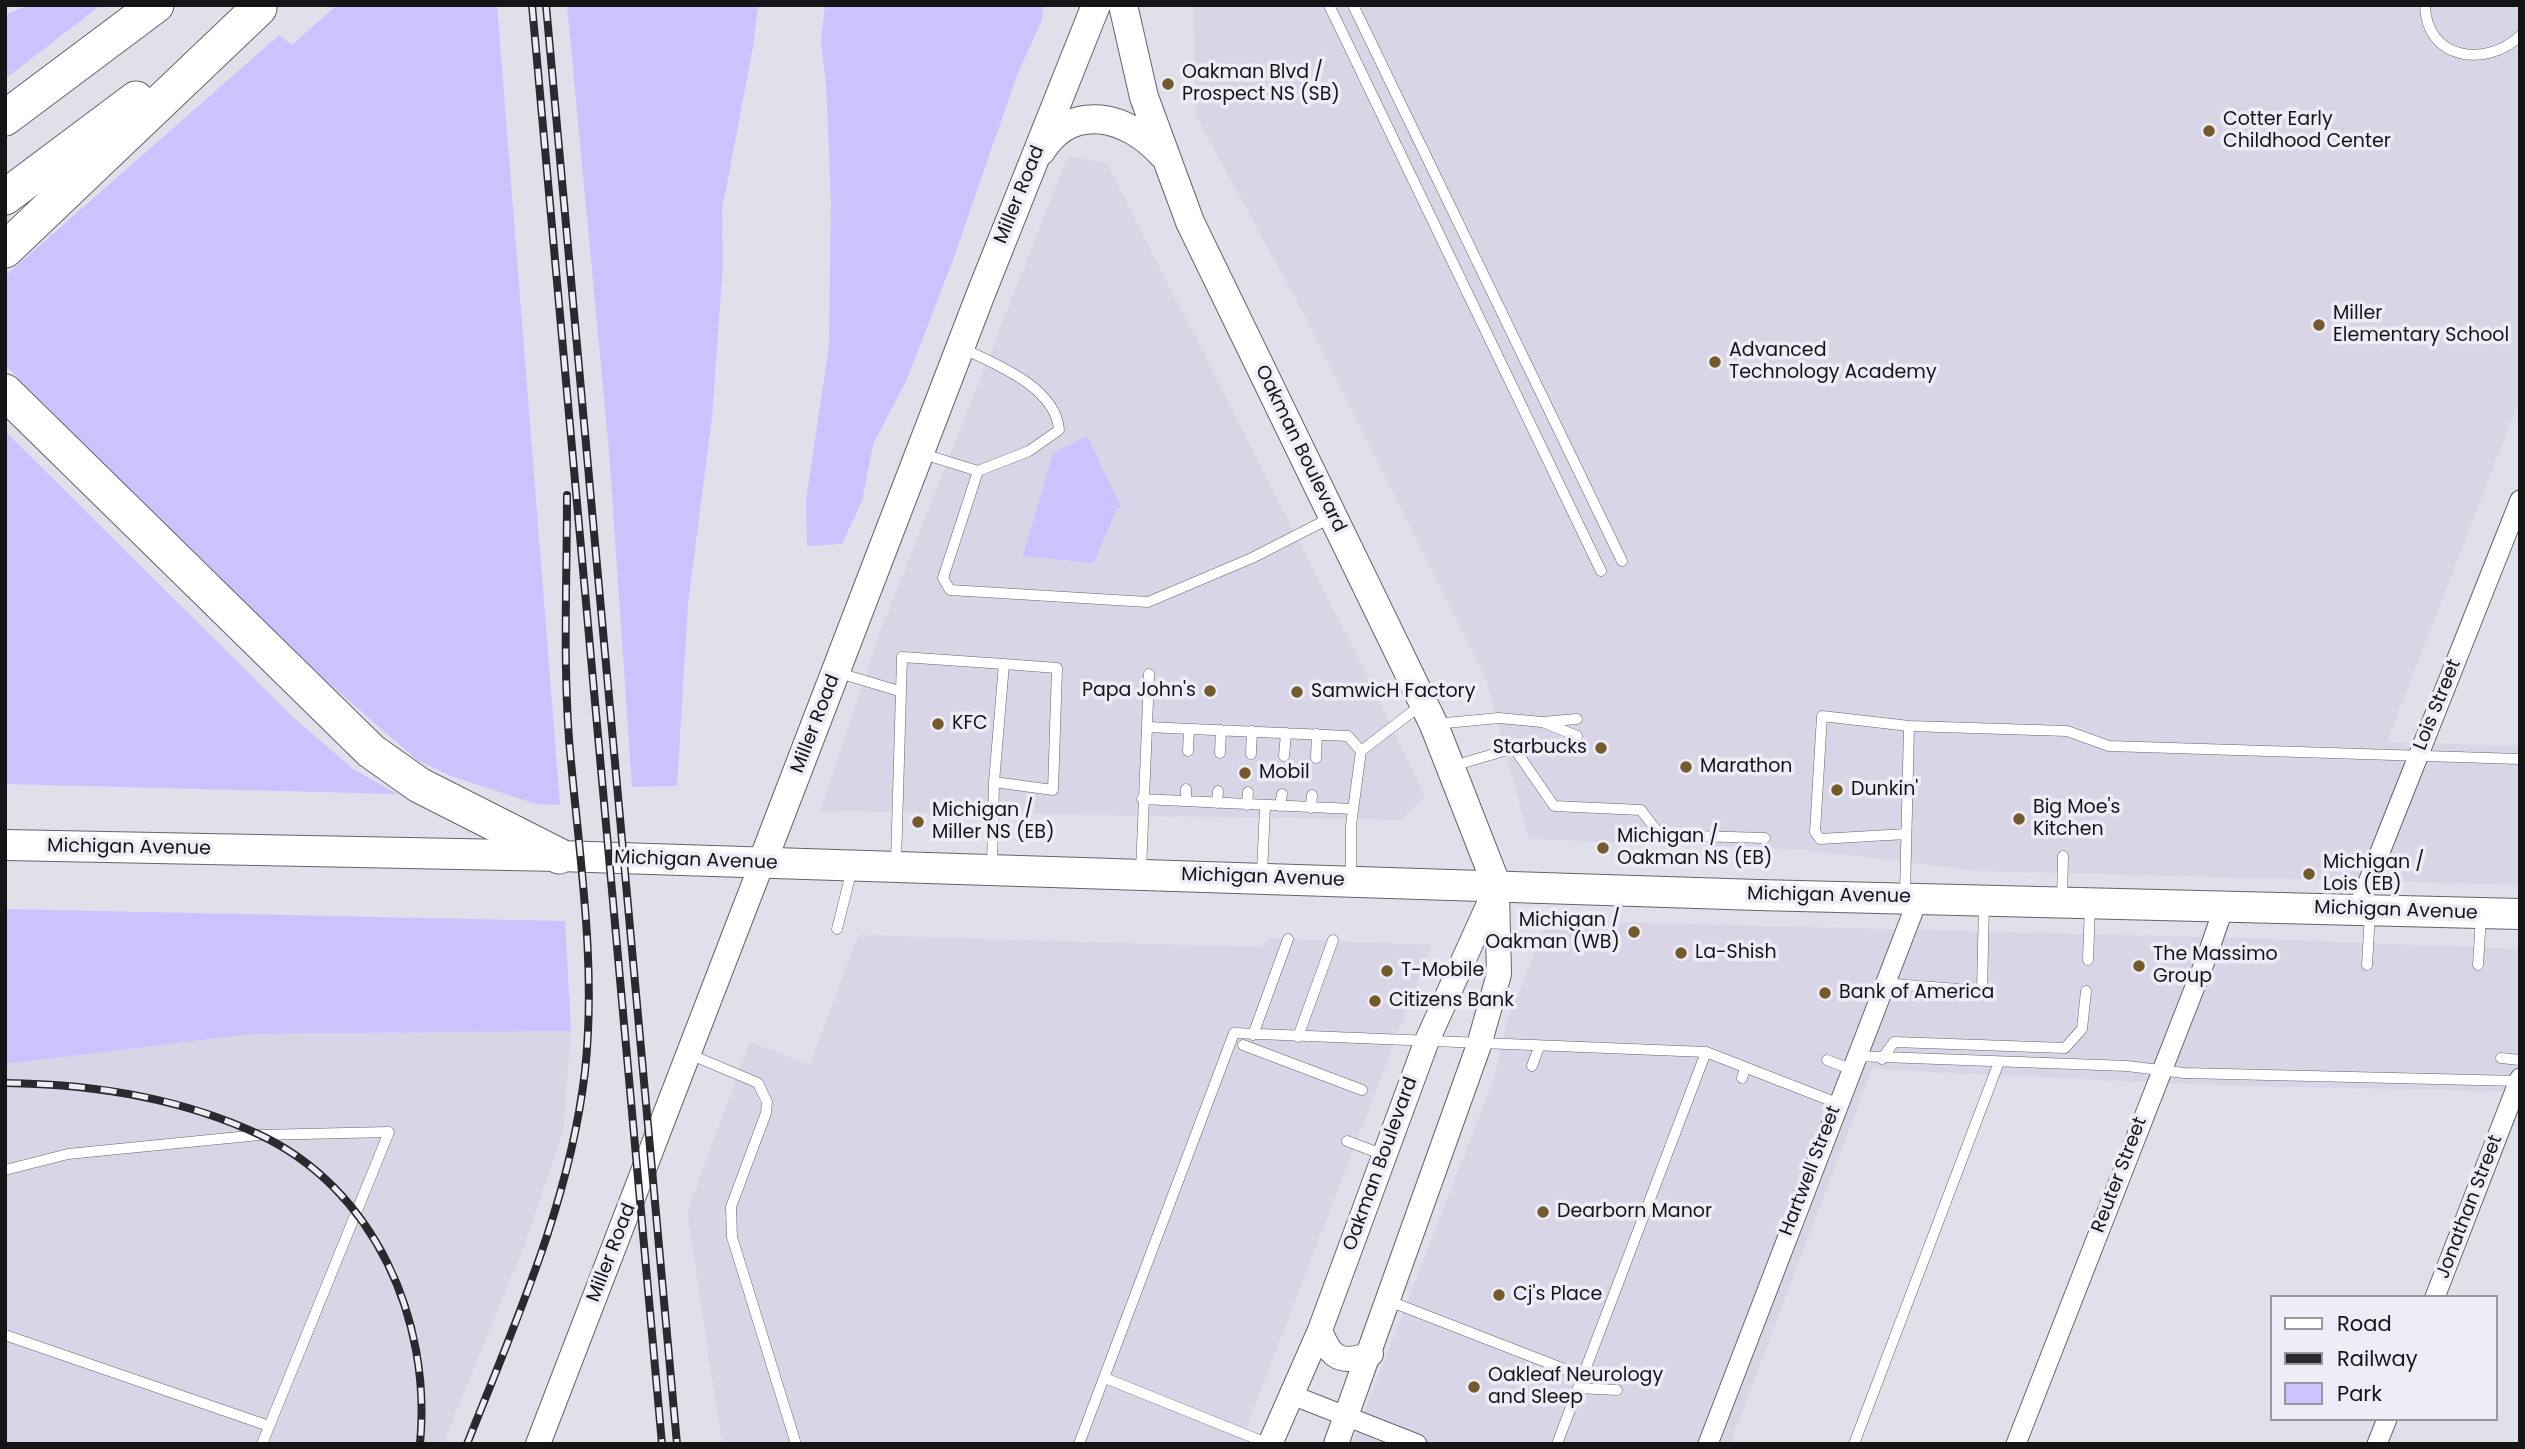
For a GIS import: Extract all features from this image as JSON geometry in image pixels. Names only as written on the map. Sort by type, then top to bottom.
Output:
[{"type":"highway","points":[[5,118],[156,5]]},
{"type":"highway","points":[[5,197],[261,7]]},
{"type":"highway","points":[[5,250],[261,7]]},
{"type":"highway","points":[[5,392],[370,751],[419,785],[559,856]]},
{"type":"main road","name":"Miller Road","points":[[762,863],[960,347],[1096,5]]},
{"type":"main road","name":"Oakman Boulevard","points":[[1124,5],[1144,97],[1190,222],[1429,713],[1497,886]]},
{"type":"main road","points":[[1032,167],[1052,134],[1078,122],[1105,119],[1128,125],[1150,141],[1166,159]]},
{"type":"main road","name":"Michigan Avenue","points":[[5,845],[559,856],[1497,886],[2520,914]]},
{"type":"street","name":"Lois Street","points":[[2364,910],[2418,756],[2520,500]]},
{"type":"street","name":"Miller Road","points":[[538,1444],[762,863]]},
{"type":"street","name":"Oakman Boulevard","points":[[1270,1444],[1320,1330],[1426,1043],[1497,886]]},
{"type":"street","name":"Oakman Boulevard","points":[[1336,1444],[1371,1354],[1479,1045],[1499,974],[1497,886]]},
{"type":"street","name":"Hartwell Street","points":[[1708,1444],[1883,984],[1911,898]]},
{"type":"street","name":"Reuter Street","points":[[2016,1444],[2224,907]]},
{"type":"street","name":"Jonathan Street","points":[[2436,1295],[2519,1080]]},
{"type":"street","points":[[1320,1330],[1326,1348],[1337,1357],[1353,1360],[1371,1354]]},
{"type":"street","points":[[1292,1395],[1417,1444]]},
{"type":"street","points":[[2377,1444],[2386,1421]]},
{"type":"lane","points":[[1329,5],[1601,571]]},
{"type":"lane","points":[[1353,5],[1622,561]]},
{"type":"lane","points":[[2425,5],[2431,30],[2442,43],[2457,53],[2474,57],[2491,55],[2507,48],[2520,36]]},
{"type":"lane","points":[[920,453],[978,471],[1039,444],[1059,430],[1058,416],[1031,385],[960,347]]},
{"type":"lane","points":[[978,471],[943,578],[950,590],[1148,602],[1251,558],[1333,517]]},
{"type":"lane","points":[[895,867],[902,657],[1057,667],[1053,790],[994,782]]},
{"type":"lane","points":[[992,870],[994,782],[1004,664]]},
{"type":"lane","points":[[836,671],[899,691]]},
{"type":"lane","points":[[1141,874],[1149,674]]},
{"type":"lane","points":[[1360,751],[1429,713],[1542,722],[1577,719]]},
{"type":"lane","points":[[1906,834],[1829,841],[1820,839],[1815,832],[1822,716],[1909,726],[2067,731],[2109,746],[2520,759]]},
{"type":"lane","points":[[1542,722],[1577,736]]},
{"type":"lane","points":[[1909,726],[1906,834],[1911,898]]},
{"type":"lane","points":[[1147,727],[1348,736],[1360,751],[1353,810],[1350,881]]},
{"type":"lane","points":[[1188,751],[1189,729]]},
{"type":"lane","points":[[1220,752],[1221,730]]},
{"type":"lane","points":[[1251,754],[1252,731]]},
{"type":"lane","points":[[1284,756],[1286,733]]},
{"type":"lane","points":[[1316,758],[1317,734]]},
{"type":"lane","points":[[1451,767],[1514,748],[1554,806],[1641,810],[1660,835],[1765,838]]},
{"type":"lane","points":[[1186,789],[1186,801]]},
{"type":"lane","points":[[1217,803],[1218,790]]},
{"type":"lane","points":[[1247,805],[1248,792]]},
{"type":"lane","points":[[1280,806],[1282,794]]},
{"type":"lane","points":[[1311,808],[1312,795]]},
{"type":"lane","points":[[1142,799],[1353,810]]},
{"type":"lane","points":[[1262,878],[1265,806]]},
{"type":"lane","points":[[2063,856],[2088,961]]},
{"type":"lane","points":[[837,929],[853,866]]},
{"type":"lane","points":[[1883,984],[1983,991],[1984,900]]},
{"type":"lane","points":[[2364,910],[2367,965]]},
{"type":"lane","points":[[2478,965],[2481,914]]},
{"type":"lane","points":[[1253,1035],[1288,939]]},
{"type":"lane","points":[[1298,1037],[1333,940]]},
{"type":"lane","points":[[1882,1059],[1894,1042],[2065,1048],[2082,1028],[2086,991]]},
{"type":"lane","points":[[1079,1444],[1234,1033],[1426,1043],[1706,1052],[1743,1073],[1787,1090],[1837,1103]]},
{"type":"lane","points":[[1243,1045],[1362,1090]]},
{"type":"lane","points":[[1532,1066],[1539,1047]]},
{"type":"lane","points":[[1558,1444],[1706,1052]]},
{"type":"lane","points":[[689,1054],[758,1083],[767,1102],[766,1113],[732,1207],[732,1237],[796,1444]]},
{"type":"lane","points":[[2501,1058],[2520,1060]]},
{"type":"lane","points":[[1826,1060],[1852,1063],[1882,1059],[1999,1062],[2160,1070],[2519,1080]]},
{"type":"lane","points":[[1854,1444],[1999,1062]]},
{"type":"lane","points":[[1212,1090],[1224,1094]]},
{"type":"lane","points":[[5,1170],[68,1154],[259,1135],[390,1132],[262,1444]]},
{"type":"lane","points":[[1347,1141],[1384,1156]]},
{"type":"lane","points":[[1389,1301],[1582,1376]]},
{"type":"lane","points":[[5,1335],[269,1426]]},
{"type":"lane","points":[[1105,1378],[1270,1444]]},
{"type":"lane","points":[[1578,1388],[1617,1390]]},
{"type":"shaded area","points":[[1193,5],[2520,5],[2520,398],[2387,742],[2520,746],[2520,885],[1976,871],[1806,850],[1529,839],[1486,679],[1309,324],[1196,116]]},
{"type":"shaded area","points":[[1068,156],[1107,163],[1363,668],[1425,796],[1402,820],[820,811],[879,635]]},
{"type":"shaded area","points":[[1572,921],[2245,938],[2520,949],[2520,1092],[2207,1085],[1872,1069],[1730,1444],[1352,1444],[1495,1076],[1507,1020],[1544,930]]},
{"type":"shaded area","points":[[858,935],[1262,947],[1268,938],[1432,945],[1240,1444],[722,1444],[687,1212],[750,1042],[810,1065]]},
{"type":"shaded area","points":[[571,1031],[563,1132],[526,1241],[443,1444],[5,1444],[5,1064],[252,1034]]},
{"type":"green space","points":[[29,5],[101,5],[5,79],[5,15]]},
{"type":"green space","points":[[337,5],[497,5],[560,805],[536,804],[451,776],[417,760],[316,672],[181,543],[5,365],[5,276],[279,35],[292,45]]},
{"type":"green space","points":[[567,5],[758,5],[753,47],[722,210],[723,263],[712,417],[688,604],[677,786],[632,787],[609,451]]},
{"type":"green space","points":[[825,5],[1043,5],[1042,20],[1017,75],[953,260],[907,379],[873,444],[862,501],[842,544],[807,546],[806,500],[829,346],[831,200],[826,83],[821,42]]},
{"type":"green space","points":[[5,431],[293,717],[353,769],[397,794],[5,784]]},
{"type":"green space","points":[[1087,436],[1121,507],[1116,510],[1095,560],[1092,563],[1023,556],[1053,453]]},
{"type":"green space","points":[[5,909],[565,921],[571,1031],[252,1034],[5,1064]]},
{"type":"railway","points":[[532,5],[662,1444]]},
{"type":"railway","points":[[546,5],[677,1444]]},
{"type":"railway","points":[[467,1444],[554,1215],[578,1120],[585,1071],[588,947],[566,678],[567,495]]},
{"type":"railway","points":[[5,1083],[103,1090],[197,1111],[258,1134],[299,1158],[334,1188],[364,1223],[387,1263],[405,1306],[416,1351],[421,1398],[420,1444]]},
{"type":"place","name":"Oakman Blvd / Prospect NS (SB)","points":[[1168,84]]},
{"type":"place","name":"Cotter Early Childhood Center","points":[[2209,131]]},
{"type":"place","name":"Miller Elementary School","points":[[2319,325]]},
{"type":"place","name":"Advanced Technology Academy","points":[[1715,362]]},
{"type":"place","name":"Papa John's","points":[[1210,691]]},
{"type":"place","name":"SamwicH Factory","points":[[1297,692]]},
{"type":"place","name":"KFC","points":[[938,724]]},
{"type":"place","name":"Starbucks","points":[[1601,748]]},
{"type":"place","name":"Marathon","points":[[1686,767]]},
{"type":"place","name":"Mobil","points":[[1245,773]]},
{"type":"place","name":"Dunkin'","points":[[1837,790]]},
{"type":"place","name":"Big Moe's Kitchen","points":[[2019,819]]},
{"type":"place","name":"Michigan / Miller NS (EB)","points":[[918,822]]},
{"type":"place","name":"Michigan / Oakman NS (EB)","points":[[1603,848]]},
{"type":"place","name":"Michigan / Lois (EB)","points":[[2309,874]]},
{"type":"place","name":"Michigan / Oakman (WB)","points":[[1634,932]]},
{"type":"place","name":"La-Shish","points":[[1681,953]]},
{"type":"place","name":"The Massimo Group","points":[[2139,966]]},
{"type":"place","name":"T-Mobile","points":[[1387,971]]},
{"type":"place","name":"Bank of America","points":[[1825,993]]},
{"type":"place","name":"Citizens Bank","points":[[1375,1001]]},
{"type":"place","name":"Dearborn Manor","points":[[1543,1212]]},
{"type":"place","name":"Cj's Place","points":[[1499,1295]]},
{"type":"place","name":"Oakleaf Neurology and Sleep","points":[[1474,1387]]}]
